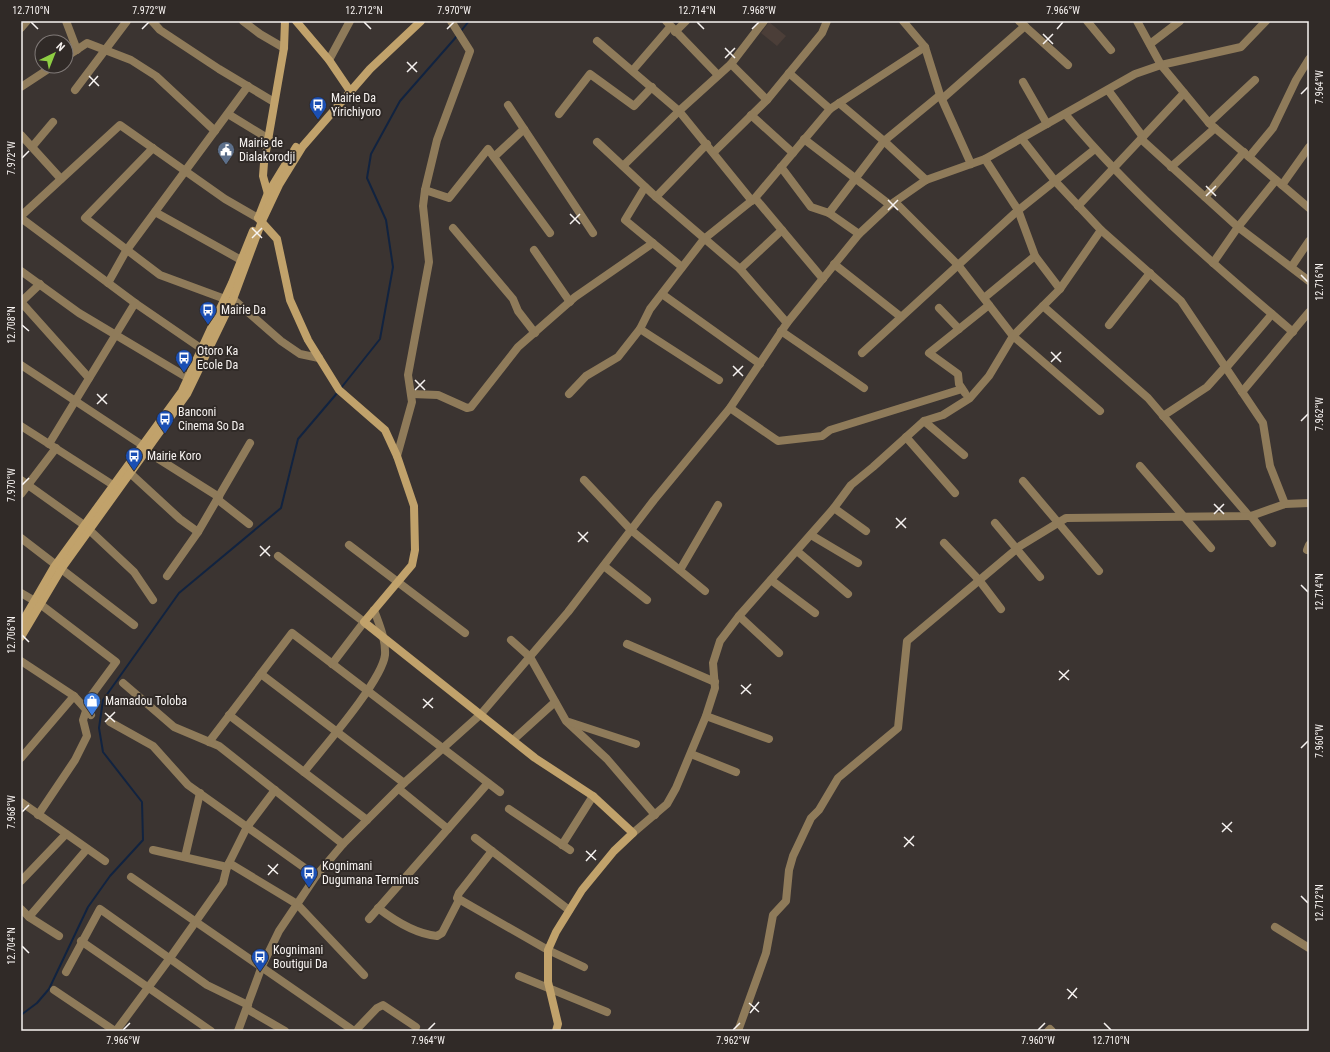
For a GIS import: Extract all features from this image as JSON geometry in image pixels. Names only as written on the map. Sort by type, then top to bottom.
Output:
[{"type":"main road","points":[[270,205],[264,170],[284,48],[285,21]]},
{"type":"main road","points":[[296,21],[330,60],[349,89]]},
{"type":"main road","points":[[86,527],[130,473],[188,378],[202,348],[229,299],[241,260],[260,219],[270,205],[278,185],[303,146],[367,66],[416,21]]},
{"type":"main road","points":[[21,637],[37,603],[59,566],[114,485],[187,394],[229,299],[260,219],[268,193],[300,141],[349,89],[421,21]]},
{"type":"main road","points":[[260,219],[277,239],[290,300],[308,340],[339,390],[385,430],[397,456],[414,506],[416,550],[412,565],[364,622],[535,758],[593,796],[633,833],[614,851],[582,890],[556,932],[548,950],[548,982],[558,1024],[556,1031]]},
{"type":"main road","points":[[21,624],[37,603]]},
{"type":"street","points":[[21,28],[26,21]]},
{"type":"street","points":[[66,21],[77,50]]},
{"type":"street","points":[[76,90],[127,21]]},
{"type":"street","points":[[152,21],[160,30],[274,102]]},
{"type":"street","points":[[243,21],[260,34],[284,48]]},
{"type":"street","points":[[330,60],[350,21]]},
{"type":"street","points":[[397,456],[412,402],[412,394],[408,376],[428,262],[423,206],[425,190],[437,140],[470,51],[451,21]]},
{"type":"street","points":[[633,70],[670,27],[686,21]]},
{"type":"street","points":[[623,166],[679,111],[731,64],[764,21]]},
{"type":"street","points":[[714,152],[767,100],[822,33],[827,21]]},
{"type":"street","points":[[903,21],[925,47],[941,97],[971,164]]},
{"type":"street","points":[[1087,21],[1111,50]]},
{"type":"street","points":[[1137,21],[1161,65],[1212,126],[1309,208]]},
{"type":"street","points":[[1150,44],[1180,21]]},
{"type":"street","points":[[238,1031],[262,966],[280,931],[316,876],[343,844],[401,786],[481,714],[530,657],[568,612],[631,530],[730,408],[786,323],[859,234],[892,204],[926,180],[985,159],[1135,74],[1161,65],[1241,47],[1266,21]]},
{"type":"street","points":[[829,213],[884,141],[941,97],[1022,24],[1068,65]]},
{"type":"street","points":[[670,27],[718,75]]},
{"type":"street","points":[[597,41],[633,70],[679,111],[753,199],[782,230],[822,279]]},
{"type":"street","points":[[74,52],[87,43],[131,60],[156,76],[215,130]]},
{"type":"street","points":[[569,394],[586,376],[618,357],[640,330],[650,309],[704,239],[753,199],[830,109],[925,47]]},
{"type":"street","points":[[1205,197],[1274,128],[1296,80],[1309,59]]},
{"type":"street","points":[[731,64],[767,100]]},
{"type":"street","points":[[789,73],[830,109]]},
{"type":"street","points":[[21,87],[41,74]]},
{"type":"street","points":[[559,114],[590,74],[634,106],[652,87]]},
{"type":"street","points":[[1172,167],[1255,80]]},
{"type":"street","points":[[1023,82],[1048,124]]},
{"type":"street","points":[[108,283],[126,251],[248,86]]},
{"type":"street","points":[[1108,90],[1142,138],[1172,167],[1238,227],[1292,266],[1309,281]]},
{"type":"street","points":[[1078,206],[1184,93]]},
{"type":"street","points":[[839,103],[884,141],[926,180]]},
{"type":"street","points":[[508,105],[593,233]]},
{"type":"street","points":[[228,114],[269,139]]},
{"type":"street","points":[[1066,114],[1095,149],[1114,168],[1213,263],[1293,332]]},
{"type":"street","points":[[751,115],[793,153]]},
{"type":"street","points":[[32,147],[53,122]]},
{"type":"street","points":[[202,348],[135,303],[21,217],[120,125],[225,199],[260,219]]},
{"type":"street","points":[[494,157],[524,129]]},
{"type":"street","points":[[21,135],[61,179]]},
{"type":"street","points":[[804,139],[855,179],[892,204],[958,265],[1013,336],[1100,411]]},
{"type":"street","points":[[1022,139],[1055,181],[1101,230],[1181,301],[1263,423],[1270,466],[1285,504]]},
{"type":"street","points":[[597,142],[656,197],[740,269],[786,323]]},
{"type":"street","points":[[656,197],[707,144]]},
{"type":"street","points":[[1213,263],[1238,227],[1309,147]]},
{"type":"street","points":[[153,148],[85,218],[126,251],[160,275],[229,299],[281,341],[300,354],[319,358]]},
{"type":"street","points":[[425,190],[449,198],[488,149],[550,233]]},
{"type":"street","points":[[862,353],[1018,210],[1095,149]]},
{"type":"street","points":[[985,159],[1018,210],[1035,256],[1060,289]]},
{"type":"street","points":[[781,167],[811,207],[829,213],[859,234]]},
{"type":"street","points":[[645,187],[625,220],[682,267]]},
{"type":"street","points":[[155,212],[241,260]]},
{"type":"street","points":[[453,228],[513,299],[518,311],[535,333]]},
{"type":"street","points":[[740,269],[782,230]]},
{"type":"street","points":[[633,833],[667,804],[676,788],[706,716],[715,688],[713,663],[720,641],[739,616],[811,535],[851,485],[924,421],[943,415],[970,398],[989,376],[1013,336],[1060,289],[1101,230]]},
{"type":"street","points":[[1292,266],[1309,241]]},
{"type":"street","points":[[412,394],[438,395],[467,408],[471,408],[518,347],[570,302],[653,243]]},
{"type":"street","points":[[534,250],[570,302]]},
{"type":"street","points":[[970,398],[962,389],[958,374],[929,353],[959,329],[986,301],[1035,256]]},
{"type":"street","points":[[834,264],[901,318]]},
{"type":"street","points":[[21,271],[79,313],[188,378]]},
{"type":"street","points":[[1110,325],[1150,273]]},
{"type":"street","points":[[40,284],[21,302],[89,378]]},
{"type":"street","points":[[662,294],[760,364]]},
{"type":"street","points":[[21,494],[25,482],[52,446],[75,401],[135,303]]},
{"type":"street","points":[[1043,306],[1148,398],[1272,542]]},
{"type":"street","points":[[939,308],[959,329]]},
{"type":"street","points":[[1242,392],[1309,312]]},
{"type":"street","points":[[1163,416],[1207,387],[1226,368],[1272,314]]},
{"type":"street","points":[[640,330],[719,380]]},
{"type":"street","points":[[781,331],[864,388]]},
{"type":"street","points":[[21,365],[218,498],[249,524]]},
{"type":"street","points":[[730,408],[778,441],[822,436],[830,430],[962,389]]},
{"type":"street","points":[[924,421],[964,455]]},
{"type":"street","points":[[21,426],[114,485]]},
{"type":"street","points":[[906,437],[955,493]]},
{"type":"street","points":[[167,576],[198,532],[250,444]]},
{"type":"street","points":[[1140,466],[1211,548]]},
{"type":"street","points":[[130,473],[180,519],[198,532]]},
{"type":"street","points":[[584,480],[631,530],[705,591]]},
{"type":"street","points":[[1023,481],[1100,571]]},
{"type":"street","points":[[25,482],[86,527],[134,572],[153,600]]},
{"type":"street","points":[[738,1031],[766,953],[774,915],[786,901],[789,870],[793,856],[811,818],[819,810],[838,778],[898,728],[908,641],[1016,549],[1066,518],[1250,516],[1285,504],[1309,503]]},
{"type":"street","points":[[680,570],[718,505]]},
{"type":"street","points":[[834,508],[866,531]]},
{"type":"street","points":[[995,523],[1040,577]]},
{"type":"street","points":[[811,535],[858,563]]},
{"type":"street","points":[[21,538],[134,625]]},
{"type":"street","points":[[944,543],[979,580],[1001,609]]},
{"type":"street","points":[[349,546],[465,633]]},
{"type":"street","points":[[797,551],[848,594]]},
{"type":"street","points":[[278,556],[364,622],[332,664]]},
{"type":"street","points":[[604,566],[647,600]]},
{"type":"street","points":[[771,580],[815,613]]},
{"type":"street","points":[[21,592],[116,662],[91,696],[89,712],[84,720],[87,736],[75,760],[38,815]]},
{"type":"street","points":[[304,772],[368,691],[383,664],[385,654],[383,637],[374,610]]},
{"type":"street","points":[[739,616],[779,653]]},
{"type":"street","points":[[209,742],[292,633],[500,792]]},
{"type":"street","points":[[511,640],[530,657],[566,721],[607,759],[655,815]]},
{"type":"street","points":[[627,644],[715,682]]},
{"type":"street","points":[[21,661],[74,696],[89,712]]},
{"type":"street","points":[[261,674],[336,731],[401,786],[448,829]]},
{"type":"street","points":[[123,683],[174,728],[219,746],[343,844]]},
{"type":"street","points":[[21,758],[74,696]]},
{"type":"street","points":[[513,740],[555,702]]},
{"type":"street","points":[[229,715],[367,820]]},
{"type":"street","points":[[706,716],[769,739]]},
{"type":"street","points":[[566,721],[636,744]]},
{"type":"street","points":[[110,722],[153,746],[188,785],[316,876]]},
{"type":"street","points":[[691,754],[736,772]]},
{"type":"street","points":[[368,919],[488,783]]},
{"type":"street","points":[[54,990],[119,1030],[223,883],[228,865],[246,827],[275,790]]},
{"type":"street","points":[[185,857],[200,793]]},
{"type":"street","points":[[562,844],[593,796]]},
{"type":"street","points":[[21,803],[105,861]]},
{"type":"street","points":[[509,809],[570,850]]},
{"type":"street","points":[[21,881],[66,834]]},
{"type":"street","points":[[475,838],[569,910]]},
{"type":"street","points":[[29,917],[87,848]]},
{"type":"street","points":[[153,850],[228,865],[297,904],[364,975]]},
{"type":"street","points":[[378,908],[409,928],[437,936],[442,933],[459,900],[457,896],[492,851]]},
{"type":"street","points":[[131,877],[355,1031],[377,1008],[382,1005],[416,1027]]},
{"type":"street","points":[[459,900],[548,950],[584,967]]},
{"type":"street","points":[[21,909],[29,917],[59,936]]},
{"type":"street","points":[[66,972],[81,941],[100,909],[207,985],[248,1007],[285,1031]]},
{"type":"street","points":[[1275,927],[1309,948]]},
{"type":"street","points":[[81,941],[148,989],[211,1031]]},
{"type":"street","points":[[520,976],[607,1012]]},
{"type":"street","points":[[1048,1031],[1050,1029],[1052,1031]]},
{"type":"shaded area","points":[[769,22],[786,36],[777,46],[761,33]]},
{"type":"waterway","points":[[461,31],[469,21]]},
{"type":"waterway","points":[[341,388],[380,339],[393,267],[386,220],[367,178],[371,154],[400,101],[457,36]]},
{"type":"waterway","points":[[21,1015],[37,1003],[49,989],[88,907],[110,876],[143,840],[142,802],[103,752],[99,728],[103,700],[179,593],[281,508],[298,439],[338,392]]},
{"type":"place","name":"Mairie Da Yirichiyoro","points":[[318,120]]},
{"type":"place","name":"Mairie de Dialakorodji","points":[[226,165]]},
{"type":"place","name":"Mairie Da","points":[[208,325]]},
{"type":"place","name":"Otoro Ka Ecole Da","points":[[184,373]]},
{"type":"place","name":"Banconi Cinema So Da","points":[[165,434]]},
{"type":"place","name":"Mairie Koro","points":[[134,471]]},
{"type":"place","name":"Mamadou Toloba","points":[[92,716]]},
{"type":"place","name":"Kognimani Dugumana Terminus","points":[[309,888]]},
{"type":"place","name":"Kognimani Boutigui Da","points":[[260,972]]}]
